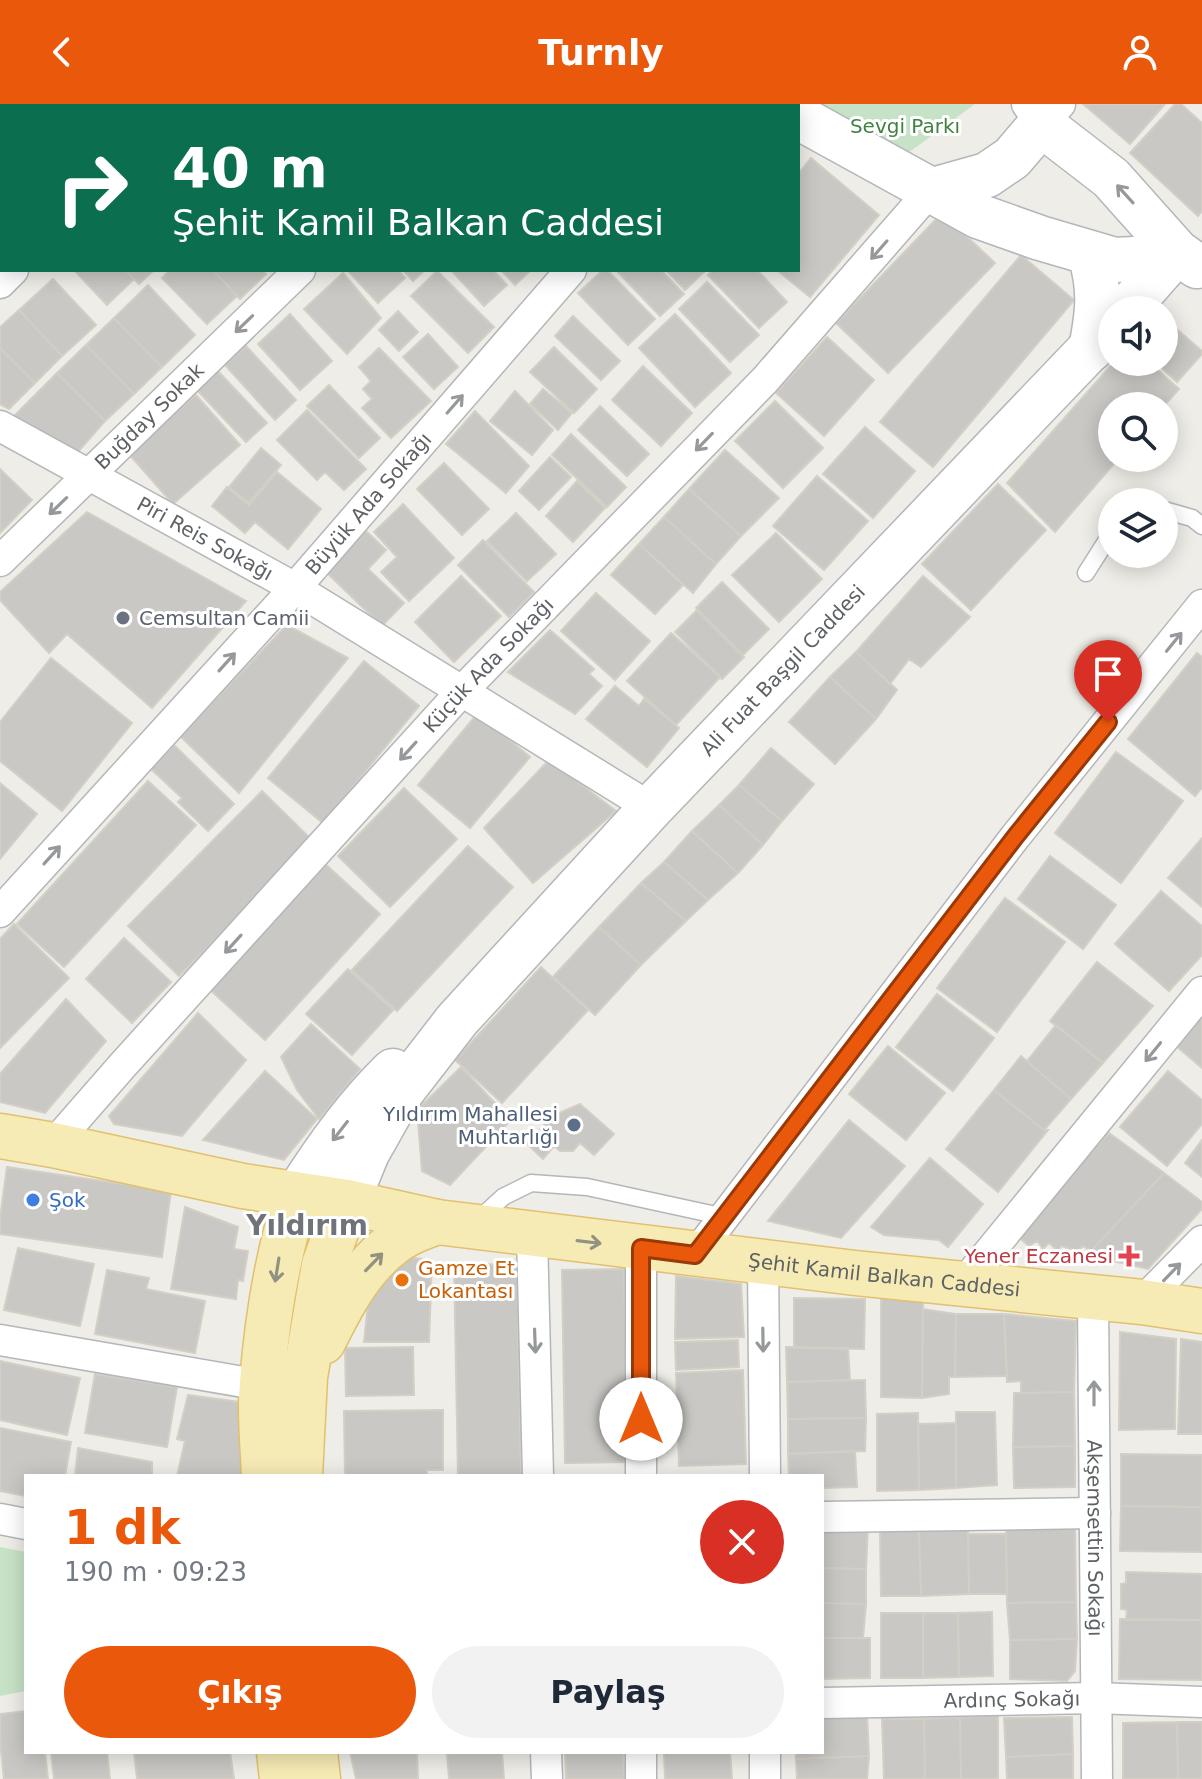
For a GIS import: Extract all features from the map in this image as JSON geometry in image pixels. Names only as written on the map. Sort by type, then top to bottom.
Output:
[{"type":"main road","points":[[1009,227],[1005,182],[1012,158],[1043,111],[1190,261]]},
{"type":"main road","points":[[800,118],[978,216],[1115,260],[1153,258],[1190,261]]},
{"type":"main road","points":[[930,191],[987,175],[1012,158]]},
{"type":"main road","points":[[1090,254],[1096,274],[1098,312]]},
{"type":"main road","points":[[1144,296],[1190,261]]},
{"type":"main road","name":"Ali Fuat Başgil Caddesi","points":[[457,1020],[651,808],[1098,340]]},
{"type":"main road","points":[[264,1474],[261,1385],[279,1259],[297,1195],[327,1148],[367,1097],[411,1054],[457,1020]]},
{"type":"main road","points":[[300,1474],[305,1377],[324,1265],[367,1153],[402,1091],[457,1020]]},
{"type":"main road","name":"Şehit Kamil Balkan Caddesi","points":[[0,1136],[226,1183],[347,1202],[453,1224],[695,1255],[1202,1311]]},
{"type":"main road","points":[[305,1377],[346,1295],[365,1271],[392,1244],[414,1231],[453,1224]]},
{"type":"main road","points":[[279,1754],[282,1779]]},
{"type":"main road","points":[[315,1754],[318,1779]]},
{"type":"street","name":"Küçük Ada Sokağı","points":[[53,1145],[462,691],[765,380],[930,191]]},
{"type":"street","name":"Buğday Sokak","points":[[0,561],[298,272]]},
{"type":"street","name":"Büyük Ada Sokağı","points":[[0,912],[295,588],[569,272]]},
{"type":"street","name":"Piri Reis Sokağı","points":[[0,426],[295,588],[651,808]]},
{"type":"street","points":[[695,1255],[1015,837],[1202,605]]},
{"type":"street","points":[[964,1283],[1202,992]]},
{"type":"street","points":[[532,1235],[538,1474]]},
{"type":"street","points":[[1142,1302],[1202,1241]]},
{"type":"street","points":[[641,1248],[641,1474]]},
{"type":"street","points":[[763,1262],[765,1474]]},
{"type":"street","name":"Akşemsettin Sokağı","points":[[1093,1298],[1097,1779]]},
{"type":"street","points":[[0,1340],[261,1385]]},
{"type":"street","points":[[824,1517],[1095,1513]]},
{"type":"street","points":[[0,1519],[24,1524]]},
{"type":"street","name":"Ardınç Sokağı","points":[[824,1703],[1096,1698],[1202,1702]]},
{"type":"street","points":[[546,1754],[547,1779]]},
{"type":"street","points":[[641,1754],[641,1779]]},
{"type":"street","points":[[765,1754],[765,1779]]},
{"type":"lane","points":[[1178,514],[1192,518],[1202,526]]},
{"type":"lane","points":[[1086,573],[1098,554]]},
{"type":"lane","points":[[453,1224],[531,1183],[587,1187],[725,1217]]},
{"type":"green space","name":"Sevgi Parkı","points":[[821,104],[975,104],[908,153]]},
{"type":"green space","points":[[0,1547],[24,1552],[24,1691],[0,1696]]},
{"type":"building","points":[[1083,104],[1165,104],[1130,144]]},
{"type":"building","points":[[1175,104],[1181,104],[1202,123],[1202,211],[1198,216],[1130,153]]},
{"type":"building","points":[[811,158],[879,215],[810,297],[779,272],[800,272],[800,172]]},
{"type":"building","points":[[942,213],[995,263],[888,373],[836,323]]},
{"type":"building","points":[[1021,255],[1074,300],[933,467],[880,422]]},
{"type":"building","points":[[76,272],[127,272],[134,279],[107,305]]},
{"type":"building","points":[[127,272],[152,272],[139,284]]},
{"type":"building","points":[[168,272],[215,272],[237,296],[207,324],[162,278]]},
{"type":"building","points":[[215,272],[266,274],[240,299]]},
{"type":"building","points":[[349,272],[400,272],[405,278],[378,303]]},
{"type":"building","points":[[405,272],[423,272],[413,281]]},
{"type":"building","points":[[438,272],[494,327],[468,353],[411,296]]},
{"type":"building","points":[[453,272],[495,272],[507,285],[484,306]]},
{"type":"building","points":[[503,272],[529,272],[515,285]]},
{"type":"building","points":[[601,272],[609,272],[655,319],[628,345],[578,293]]},
{"type":"building","points":[[618,272],[663,272],[684,294],[660,316]]},
{"type":"building","points":[[668,272],[704,272],[685,290]]},
{"type":"building","points":[[711,272],[759,272],[787,302],[759,328],[708,275]]},
{"type":"building","points":[[343,273],[381,318],[347,354],[304,309]]},
{"type":"building","points":[[53,279],[96,325],[62,356],[19,310]]},
{"type":"building","points":[[707,282],[759,335],[730,362],[679,309]]},
{"type":"building","points":[[148,285],[195,335],[162,367],[114,318]]},
{"type":"building","points":[[19,310],[62,356],[35,383],[0,348],[0,327]]},
{"type":"building","points":[[398,311],[418,332],[399,351],[379,330]]},
{"type":"building","points":[[290,314],[332,361],[300,390],[258,344]]},
{"type":"building","points":[[675,314],[731,373],[695,407],[639,348]]},
{"type":"building","points":[[573,316],[620,361],[601,380],[555,336]]},
{"type":"building","points":[[114,318],[162,367],[134,394],[86,345]]},
{"type":"building","points":[[1178,330],[1202,354],[1177,382],[1170,376],[1178,376]]},
{"type":"building","points":[[428,334],[458,367],[434,389],[403,357]]},
{"type":"building","points":[[827,337],[874,380],[824,436],[776,393]]},
{"type":"building","points":[[86,345],[134,394],[105,421],[57,373]]},
{"type":"building","points":[[246,346],[296,400],[275,420],[225,365]]},
{"type":"building","points":[[554,347],[597,389],[574,413],[530,372]]},
{"type":"building","points":[[0,348],[35,383],[9,409],[0,404]]},
{"type":"building","points":[[379,348],[431,401],[391,438],[362,408],[372,399],[363,389],[371,381],[359,367]]},
{"type":"building","points":[[643,366],[692,413],[661,446],[612,400]]},
{"type":"building","points":[[216,369],[267,423],[246,442],[195,388]]},
{"type":"building","points":[[57,373],[105,421],[77,453],[14,416]]},
{"type":"building","points":[[1102,376],[1165,376],[1179,389],[1176,392],[1098,392],[1098,472],[1107,472],[1055,532],[1007,483]]},
{"type":"building","points":[[329,385],[380,438],[359,458],[307,406]]},
{"type":"building","points":[[543,389],[572,413],[558,430],[530,404]]},
{"type":"building","points":[[515,391],[553,430],[532,455],[490,421]]},
{"type":"building","points":[[196,395],[240,445],[173,504],[129,454]]},
{"type":"building","points":[[775,401],[823,448],[783,488],[735,441]]},
{"type":"building","points":[[600,406],[649,454],[627,476],[578,430]]},
{"type":"building","points":[[307,410],[366,469],[344,490],[325,472],[317,480],[277,440]]},
{"type":"building","points":[[475,411],[529,466],[506,493],[446,444]]},
{"type":"building","points":[[865,427],[915,471],[873,518],[823,474]]},
{"type":"building","points":[[571,434],[626,487],[607,507],[552,455]]},
{"type":"building","points":[[261,448],[281,465],[249,503],[229,487]]},
{"type":"building","points":[[725,450],[779,498],[741,536],[689,489]]},
{"type":"building","points":[[550,457],[571,477],[539,510],[519,491]]},
{"type":"building","points":[[444,463],[489,509],[462,535],[417,489]]},
{"type":"building","points":[[0,469],[32,500],[0,533]]},
{"type":"building","points":[[277,472],[321,509],[288,549],[255,522],[245,533],[212,506],[227,487],[249,505]]},
{"type":"building","points":[[817,476],[868,521],[824,570],[773,526]]},
{"type":"building","points":[[577,481],[605,508],[573,542],[546,516]]},
{"type":"building","points":[[998,484],[1046,530],[971,610],[922,564]]},
{"type":"building","points":[[689,489],[741,536],[716,564],[664,517]]},
{"type":"building","points":[[403,504],[454,558],[409,601],[381,572],[397,557],[374,532]]},
{"type":"building","name":"Cemsultan Camii","points":[[87,512],[246,601],[152,708],[67,634],[49,653],[0,600],[0,592]]},
{"type":"building","points":[[516,513],[556,554],[527,581],[487,541]]},
{"type":"building","points":[[664,517],[716,564],[693,593],[639,544]]},
{"type":"building","points":[[366,531],[386,550],[368,569],[404,603],[382,626],[326,572]]},
{"type":"building","points":[[776,533],[822,579],[779,622],[732,575]]},
{"type":"building","points":[[483,540],[534,592],[509,617],[458,565]]},
{"type":"building","points":[[639,544],[683,585],[655,614],[611,575]]},
{"type":"building","points":[[461,576],[501,616],[454,662],[415,622]]},
{"type":"building","points":[[923,576],[970,617],[921,667],[909,659],[890,684],[856,652]]},
{"type":"building","points":[[722,582],[769,629],[743,655],[696,608]]},
{"type":"building","points":[[596,593],[650,641],[615,680],[561,631]]},
{"type":"building","points":[[697,610],[744,657],[722,679],[675,632]]},
{"type":"building","points":[[287,625],[348,658],[239,793],[180,736]]},
{"type":"building","points":[[550,630],[594,669],[589,674],[602,686],[575,714],[508,672]]},
{"type":"building","points":[[671,633],[720,677],[676,725],[627,681]]},
{"type":"building","points":[[856,652],[897,690],[876,719],[830,677]]},
{"type":"building","points":[[1197,653],[1202,657],[1202,788],[1195,796],[1128,739]]},
{"type":"building","points":[[51,658],[132,723],[62,811],[0,761],[0,722]]},
{"type":"building","points":[[364,661],[419,706],[323,823],[268,778]]},
{"type":"building","points":[[830,677],[876,719],[835,764],[789,722]]},
{"type":"building","points":[[615,686],[639,706],[644,699],[679,728],[647,767],[586,719]]},
{"type":"building","points":[[477,714],[530,757],[470,828],[418,785]]},
{"type":"building","points":[[174,745],[234,804],[208,831],[178,802],[182,798],[151,769]]},
{"type":"building","points":[[771,748],[814,784],[782,821],[739,785]]},
{"type":"building","points":[[1116,752],[1183,801],[1121,883],[1055,833]]},
{"type":"building","points":[[549,760],[616,811],[533,883],[484,828]]},
{"type":"building","points":[[148,781],[196,825],[64,967],[17,924]]},
{"type":"building","points":[[0,783],[37,814],[0,859]]},
{"type":"building","points":[[739,785],[782,821],[763,845],[719,805]]},
{"type":"building","points":[[404,788],[457,839],[390,907],[338,856]]},
{"type":"building","points":[[262,791],[313,841],[179,976],[128,926]]},
{"type":"building","points":[[719,805],[763,845],[738,873],[692,831]]},
{"type":"building","points":[[692,831],[738,873],[708,900],[664,862]]},
{"type":"building","points":[[1202,838],[1202,907],[1168,878]]},
{"type":"building","points":[[468,846],[513,887],[397,1011],[352,970]]},
{"type":"building","points":[[1050,856],[1116,905],[1083,949],[1018,899]]},
{"type":"building","points":[[323,862],[380,914],[265,1040],[207,987]]},
{"type":"building","points":[[664,862],[708,900],[686,921],[641,883]]},
{"type":"building","points":[[641,883],[686,921],[641,965],[599,927]]},
{"type":"building","points":[[1161,891],[1202,926],[1202,955],[1169,991],[1115,944]]},
{"type":"building","points":[[1005,898],[1065,942],[997,1032],[937,988]]},
{"type":"building","points":[[14,924],[69,978],[0,1048],[0,939]]},
{"type":"building","points":[[599,927],[641,965],[595,1015],[553,977]]},
{"type":"building","points":[[124,938],[171,982],[132,1023],[86,979]]},
{"type":"building","points":[[1097,962],[1153,1006],[1103,1063],[1050,1021]]},
{"type":"building","points":[[541,967],[588,1010],[502,1103],[455,1060]]},
{"type":"building","points":[[348,969],[393,1010],[352,1055],[306,1014]]},
{"type":"building","points":[[937,994],[994,1038],[953,1091],[896,1047]]},
{"type":"building","points":[[66,999],[106,1041],[45,1113],[0,1102],[0,1074]]},
{"type":"building","points":[[198,1013],[246,1060],[182,1136],[114,1124],[109,1116]]},
{"type":"building","points":[[1202,1015],[1202,1068],[1176,1046]]},
{"type":"building","points":[[311,1024],[360,1069],[319,1119],[297,1090],[281,1057]]},
{"type":"building","points":[[1056,1025],[1103,1063],[1071,1099],[1027,1061]]},
{"type":"building","points":[[888,1046],[945,1093],[906,1140],[849,1094]]},
{"type":"building","points":[[1021,1056],[1071,1099],[1044,1130],[994,1090]]},
{"type":"building","points":[[461,1067],[511,1120],[450,1185],[422,1171],[417,1110]]},
{"type":"building","points":[[265,1071],[317,1119],[284,1160],[203,1140]]},
{"type":"building","points":[[1168,1071],[1202,1100],[1202,1124],[1167,1166],[1120,1127]]},
{"type":"building","points":[[994,1090],[1048,1130],[998,1192],[946,1149]]},
{"type":"building","name":"Yıldırım Mahallesi Muhtarlığı","points":[[580,1104],[614,1134],[594,1155],[580,1143],[573,1151],[560,1151],[554,1146],[543,1159],[527,1144],[552,1116]]},
{"type":"building","points":[[849,1120],[905,1166],[841,1238],[768,1221]]},
{"type":"building","points":[[1109,1133],[1164,1173],[1091,1251],[1083,1246],[1078,1251],[1061,1246],[1058,1251],[1049,1243],[1043,1249],[1037,1241],[1029,1246],[1015,1234]]},
{"type":"building","points":[[1202,1140],[1202,1177],[1185,1163]]},
{"type":"building","points":[[930,1158],[983,1204],[948,1247],[939,1240],[884,1235],[871,1227]]},
{"type":"building","points":[[7,1167],[171,1191],[162,1257],[0,1234]]},
{"type":"building","points":[[1164,1173],[1202,1202],[1202,1209],[1148,1269],[1104,1259],[1091,1251]]},
{"type":"building","points":[[185,1207],[238,1227],[234,1249],[248,1251],[243,1281],[238,1280],[236,1299],[171,1289]]},
{"type":"building","points":[[18,1248],[94,1264],[80,1326],[4,1310]]},
{"type":"building","points":[[404,1257],[432,1260],[429,1342],[364,1342],[368,1303]]},
{"type":"building","points":[[517,1264],[521,1474],[458,1474],[454,1265]]},
{"type":"building","points":[[624,1269],[628,1462],[565,1463],[562,1270]]},
{"type":"building","points":[[107,1270],[149,1278],[146,1289],[205,1301],[195,1353],[95,1334]]},
{"type":"building","points":[[676,1276],[741,1284],[744,1337],[675,1339]]},
{"type":"building","points":[[794,1298],[865,1299],[864,1349],[794,1348]]},
{"type":"building","points":[[881,1298],[923,1301],[922,1398],[881,1397]]},
{"type":"building","points":[[923,1309],[956,1314],[955,1377],[949,1377],[949,1394],[922,1398]]},
{"type":"building","points":[[956,1314],[1004,1314],[1007,1376],[955,1377]]},
{"type":"building","points":[[1004,1314],[1076,1321],[1074,1392],[1021,1393],[1021,1381],[1007,1382]]},
{"type":"building","points":[[1120,1332],[1176,1339],[1175,1429],[1119,1430]]},
{"type":"building","points":[[1181,1339],[1202,1342],[1202,1434],[1178,1434]]},
{"type":"building","points":[[738,1340],[739,1367],[676,1370],[675,1342]]},
{"type":"building","points":[[413,1347],[414,1395],[346,1396],[345,1348]]},
{"type":"building","points":[[786,1347],[848,1348],[850,1380],[787,1382]]},
{"type":"building","points":[[0,1361],[80,1378],[67,1435],[0,1420]]},
{"type":"building","points":[[743,1370],[746,1464],[679,1466],[676,1373]]},
{"type":"building","points":[[95,1374],[177,1387],[167,1447],[85,1433]]},
{"type":"building","points":[[865,1380],[866,1418],[788,1419],[787,1382]]},
{"type":"building","points":[[1074,1392],[1075,1446],[1013,1447],[1014,1393]]},
{"type":"building","points":[[188,1395],[239,1402],[243,1474],[177,1474],[185,1441],[177,1439]]},
{"type":"building","points":[[443,1410],[443,1470],[427,1470],[427,1474],[345,1474],[344,1411]]},
{"type":"building","points":[[956,1412],[995,1412],[997,1485],[956,1488]]},
{"type":"building","points":[[918,1413],[919,1490],[877,1491],[877,1414]]},
{"type":"building","points":[[866,1418],[865,1451],[788,1454],[788,1419]]},
{"type":"building","points":[[956,1423],[956,1488],[919,1490],[918,1424]]},
{"type":"building","points":[[0,1428],[71,1442],[65,1474],[24,1474],[24,1496],[0,1491]]},
{"type":"building","points":[[1075,1446],[1075,1487],[1014,1488],[1013,1447]]},
{"type":"building","points":[[78,1448],[152,1462],[152,1474],[75,1474]]},
{"type":"building","points":[[855,1451],[857,1487],[824,1488],[824,1474],[789,1474],[788,1454]]},
{"type":"building","points":[[1121,1454],[1202,1455],[1202,1507],[1121,1506]]},
{"type":"building","points":[[1121,1506],[1202,1507],[1202,1552],[1120,1551]]},
{"type":"building","points":[[868,1526],[866,1569],[824,1568],[824,1527]]},
{"type":"building","points":[[968,1528],[969,1594],[921,1596],[919,1529]]},
{"type":"building","points":[[1075,1528],[1076,1602],[1007,1603],[1006,1529]]},
{"type":"building","points":[[919,1529],[921,1596],[881,1596],[880,1530]]},
{"type":"building","points":[[968,1534],[1006,1534],[1007,1594],[969,1594]]},
{"type":"building","points":[[824,1568],[866,1569],[866,1604],[824,1603]]},
{"type":"building","points":[[1126,1572],[1202,1574],[1202,1620],[1126,1620],[1127,1610],[1121,1609],[1121,1584],[1126,1583]]},
{"type":"building","points":[[1076,1602],[1077,1639],[1010,1640],[1007,1603]]},
{"type":"building","points":[[824,1603],[866,1604],[863,1638],[824,1638]]},
{"type":"building","points":[[992,1612],[993,1676],[959,1677],[958,1613]]},
{"type":"building","points":[[881,1613],[923,1613],[923,1678],[881,1678]]},
{"type":"building","points":[[923,1613],[958,1613],[959,1677],[923,1678]]},
{"type":"building","points":[[1120,1619],[1202,1620],[1202,1680],[1119,1679]]},
{"type":"building","points":[[824,1638],[870,1638],[870,1678],[824,1679]]},
{"type":"building","points":[[1077,1639],[1075,1671],[1067,1681],[1010,1679],[1010,1640]]},
{"type":"building","points":[[24,1711],[24,1754],[45,1754],[48,1779],[4,1779],[0,1714]]},
{"type":"building","points":[[867,1715],[869,1756],[796,1759],[796,1754],[824,1754],[824,1717]]},
{"type":"building","points":[[998,1715],[998,1779],[961,1779],[960,1717]]},
{"type":"building","points":[[960,1717],[961,1779],[925,1779],[924,1719]]},
{"type":"building","points":[[1072,1717],[1073,1754],[1006,1757],[1004,1718]]},
{"type":"building","points":[[882,1719],[924,1719],[925,1779],[884,1779]]},
{"type":"building","points":[[1177,1722],[1202,1722],[1202,1779],[1178,1779]]},
{"type":"building","points":[[1177,1722],[1178,1779],[1123,1779],[1123,1723]]},
{"type":"building","points":[[51,1754],[107,1754],[110,1779],[54,1779]]},
{"type":"building","points":[[134,1754],[230,1754],[234,1779],[137,1779]]},
{"type":"building","points":[[350,1754],[417,1754],[418,1779],[356,1779]]},
{"type":"building","points":[[447,1754],[502,1754],[504,1779],[449,1779]]},
{"type":"building","points":[[565,1754],[623,1754],[625,1779],[566,1779]]},
{"type":"building","points":[[664,1754],[730,1754],[732,1779],[665,1779]]},
{"type":"building","points":[[1073,1754],[1073,1779],[1007,1779],[1006,1757]]},
{"type":"building","points":[[869,1756],[867,1779],[797,1779],[796,1759]]},
{"type":"place","name":"Cemsultan Camii","points":[[123,618]]},
{"type":"place","name":"Yıldırım Mahallesi Muhtarlığı","points":[[574,1125]]},
{"type":"place","name":"Şok","points":[[33,1200]]},
{"type":"place","name":"Yener Eczanesi","points":[[1129,1256]]},
{"type":"place","name":"Gamze Et Lokantası","points":[[402,1280]]},
{"type":"district","name":"Yıldırım","points":[[307,1225]]},
{"type":"route","points":[[641,1419],[641,1248],[695,1255],[1015,837],[1108,722]]}]
